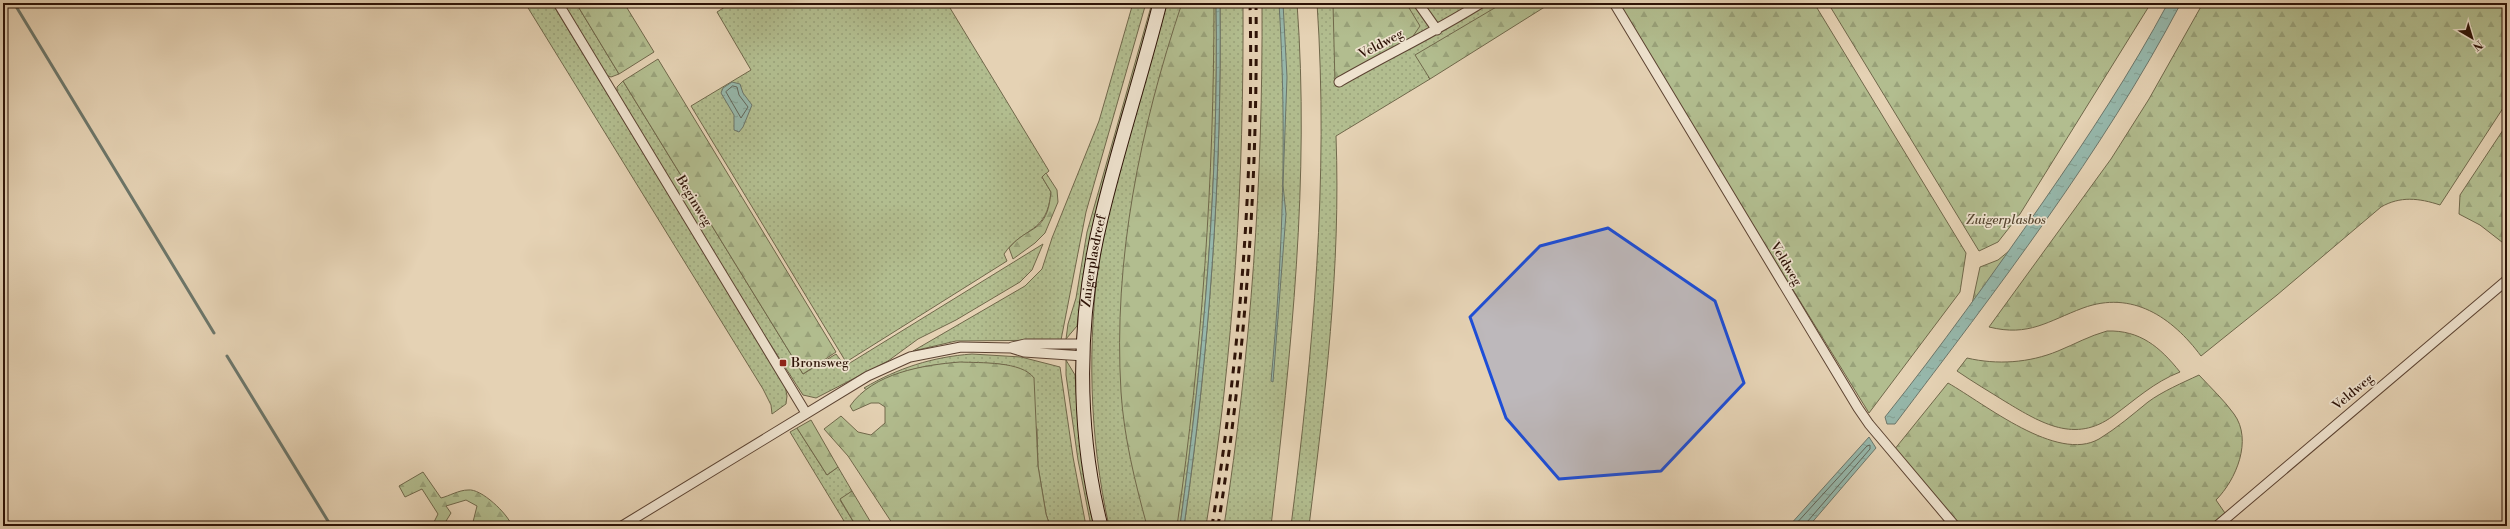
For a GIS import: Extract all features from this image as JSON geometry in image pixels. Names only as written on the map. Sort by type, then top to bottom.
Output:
[{"type":"main road","name":"Zuigerplasdreef","points":[[1101,526],[1087,443],[1083,394],[1084,350],[1090,280],[1100,220],[1160,3]]},
{"type":"street","name":"Beginweg","points":[[558,3],[806,413]]},
{"type":"street","points":[[1418,3],[1437,30]]},
{"type":"street","name":"Veldweg","points":[[1339,82],[1437,30],[1481,3]]},
{"type":"street","name":"Veldweg","points":[[1614,3],[1858,408],[1869,424],[1955,526]]},
{"type":"street","name":"Veldweg","points":[[2217,526],[2507,280]]},
{"type":"street","points":[[622,526],[868,376],[910,357],[954,348],[1011,348],[1025,344],[1084,350]]},
{"type":"highlighted area","points":[[1608,228],[1715,301],[1744,383],[1661,471],[1559,479],[1506,418],[1470,317],[1540,246]]},
{"type":"green space","points":[[525,3],[552,3],[785,386],[787,396],[786,404],[772,414],[771,405],[763,389]]},
{"type":"green space","points":[[562,3],[576,3],[619,74],[611,77],[604,74]]},
{"type":"green space","points":[[576,3],[624,3],[654,52],[619,74]]},
{"type":"green space","points":[[731,3],[947,3],[1049,171],[1042,177],[1051,192],[1049,206],[1045,216],[1033,229],[1011,245],[1004,254],[1007,261],[846,362],[691,106],[751,70],[717,12]]},
{"type":"green space","points":[[1133,3],[1146,3],[1086,212],[1061,340],[956,341],[913,351],[1025,286],[1042,269],[1052,238],[1099,121]]},
{"type":"green space","points":[[1152,3],[1156,3],[1097,207],[1085,265],[1077,326],[1066,339],[1068,324],[1076,298],[1087,232]]},
{"type":"green space","points":[[1167,3],[1216,3],[1215,134],[1212,200],[1203,330],[1189,461],[1180,526],[1109,526],[1097,458],[1092,389],[1093,320],[1096,286],[1105,220],[1112,189]]},
{"type":"green space","points":[[1182,3],[1214,3],[1212,134],[1205,265],[1193,396],[1177,526],[1147,526],[1138,493],[1122,409],[1120,343],[1121,293],[1133,195],[1142,146],[1167,50]]},
{"type":"green space","points":[[1220,3],[1243,3],[1242,134],[1235,265],[1224,396],[1206,526],[1184,526],[1193,461],[1207,331],[1212,265],[1219,134]]},
{"type":"green space","points":[[1262,3],[1297,3],[1301,134],[1300,200],[1296,265],[1285,395],[1271,526],[1224,526],[1241,395],[1254,265],[1260,135]]},
{"type":"green space","points":[[1317,3],[1525,3],[1428,77],[1430,79],[1336,136],[1337,185],[1334,283],[1321,429],[1309,526],[1291,526],[1306,396],[1317,265],[1321,134]]},
{"type":"green space","points":[[1333,3],[1406,3],[1420,26],[1411,39],[1335,84]]},
{"type":"green space","points":[[1503,3],[1551,3],[1430,79],[1415,55]]},
{"type":"green space","points":[[1616,3],[1814,3],[1966,253],[1960,292],[1869,413]]},
{"type":"green space","name":"Zuigerplasbos","points":[[1828,3],[2151,3],[2020,214],[1998,242],[1979,251]]},
{"type":"green space","points":[[2203,3],[2507,3],[2507,102],[2440,205],[2410,199],[2395,201],[2381,207],[2277,295],[2201,356],[2190,342],[2164,319],[2150,311],[2134,305],[2118,302],[2101,303],[2083,308],[2027,329],[2003,330],[1989,327],[2111,159],[2149,99]]},
{"type":"green space","points":[[658,59],[836,352],[803,374],[623,81]]},
{"type":"green space","points":[[623,81],[803,374],[836,354],[845,366],[1043,244],[1032,270],[1020,282],[956,320],[918,339],[888,361],[816,398],[803,395],[717,261],[617,94],[617,87]]},
{"type":"green space","points":[[2507,124],[2507,246],[2480,225],[2459,214],[2460,195]]},
{"type":"green space","points":[[1046,173],[1057,190],[1058,202],[1045,233],[1035,243],[1013,259],[1009,248],[1016,240],[1036,227],[1046,216],[1051,192],[1042,177]]},
{"type":"green space","points":[[2009,251],[1972,304],[1980,267],[1998,260]]},
{"type":"green space","points":[[2107,331],[2130,333],[2148,342],[2165,355],[2180,372],[2153,386],[2113,416],[2099,424],[2085,429],[2058,427],[2045,423],[2019,410],[1957,371],[1967,358],[1990,362],[2013,362],[2036,358],[2058,351]]},
{"type":"green space","points":[[972,354],[1021,357],[1060,367],[1073,457],[1086,526],[1050,526],[1046,514],[1038,466],[1037,429],[1007,365],[989,363],[952,363],[934,365],[917,368],[900,374],[867,390],[864,388],[903,369],[929,361]]},
{"type":"green space","points":[[1066,360],[1075,375],[1080,445],[1095,526],[1091,526],[1078,460],[1066,375]]},
{"type":"green space","points":[[946,363],[989,363],[1011,366],[1028,372],[1034,378],[1038,466],[1046,514],[1050,526],[894,526],[848,456],[824,429],[841,416],[858,432],[871,435],[885,423],[885,407],[879,403],[871,403],[853,411],[850,406],[860,395],[885,378],[900,373]]},
{"type":"green space","points":[[2199,375],[2234,414],[2240,424],[2242,436],[2240,459],[2230,482],[2216,500],[2227,516],[2216,526],[1957,526],[1894,450],[1948,383],[2022,428],[2043,437],[2063,443],[2082,444],[2099,439],[2154,398]]},
{"type":"green space","points":[[811,420],[838,467],[827,475],[797,428]]},
{"type":"green space","points":[[797,428],[827,475],[838,467],[852,491],[840,500],[856,526],[847,526],[790,432]]},
{"type":"green space","points":[[423,472],[441,498],[461,491],[473,490],[487,497],[500,509],[512,526],[472,526],[477,506],[466,500],[446,506],[451,513],[443,526],[432,526],[438,514],[422,489],[405,497],[399,486]]},
{"type":"green space","points":[[852,491],[873,526],[856,526],[840,499]]},
{"type":"water","points":[[1216,3],[1220,3],[1220,69],[1219,134],[1212,265],[1207,331],[1193,461],[1184,526],[1180,526],[1196,396],[1208,265],[1215,134]]},
{"type":"water","points":[[1279,3],[1283,3],[1287,77],[1283,185],[1286,214],[1273,382],[1271,381],[1281,240],[1283,145],[1283,98]]},
{"type":"water","points":[[2168,3],[2181,3],[2150,59],[2083,167],[1972,322],[1895,424],[1887,424],[1885,417],[1966,311],[2076,153],[2124,79]]},
{"type":"water","points":[[732,82],[740,84],[743,93],[752,105],[743,127],[739,132],[734,130],[734,115],[721,93],[723,88]]},
{"type":"water","points":[[1869,437],[1876,448],[1809,526],[1789,526]]},
{"type":"waterway","points":[[14,3],[214,333]]},
{"type":"waterway","points":[[227,356],[331,526]]},
{"type":"railway","points":[[1212,526],[1230,396],[1243,266],[1250,134],[1250,3]]},
{"type":"railway","points":[[1218,526],[1236,396],[1248,265],[1255,134],[1256,3]]},
{"type":"place","name":"Bronsweg","points":[[783,363]]}]
